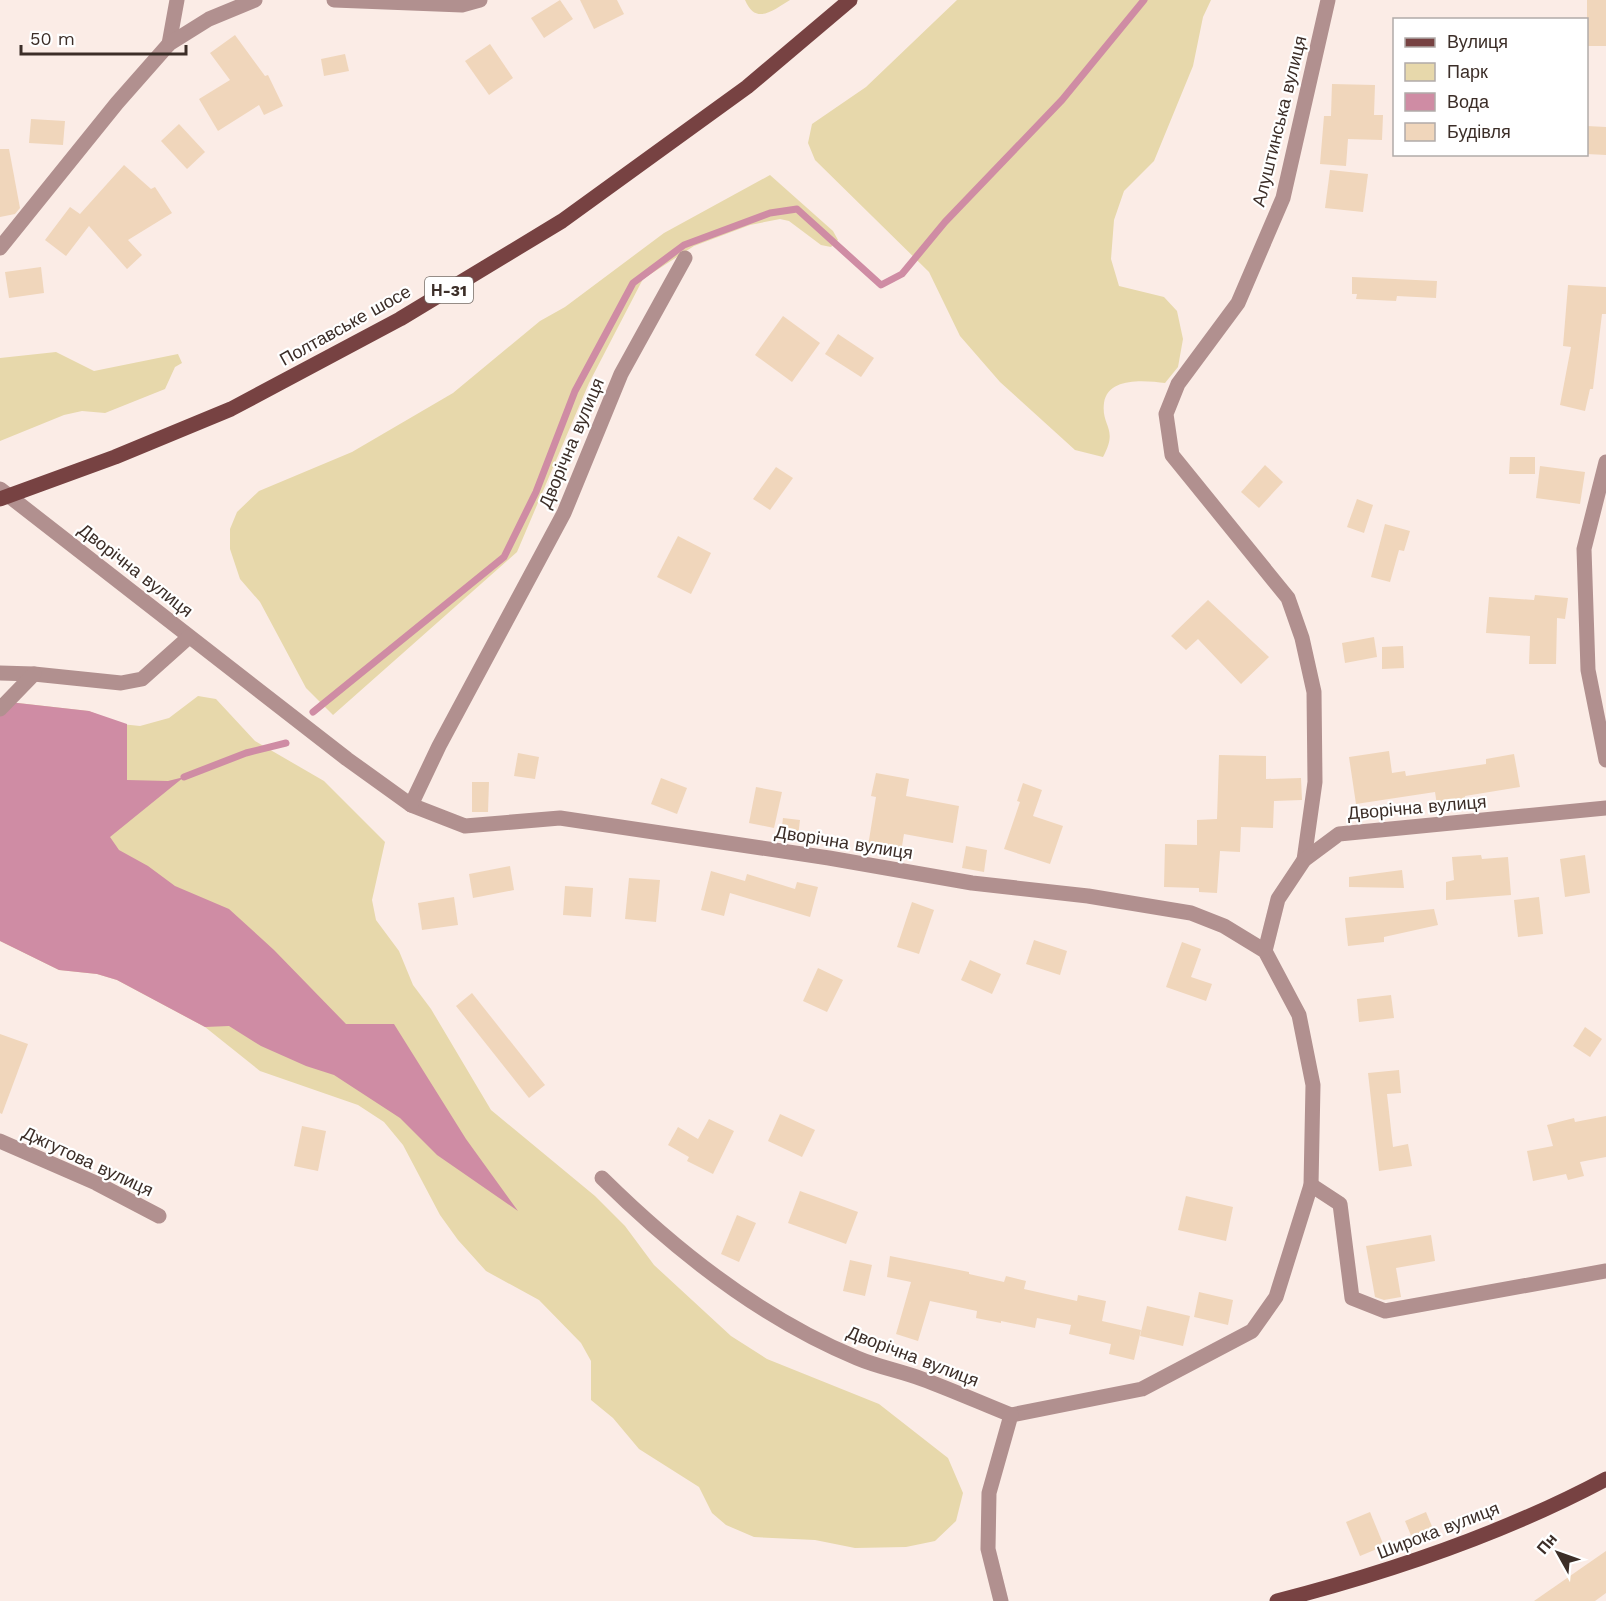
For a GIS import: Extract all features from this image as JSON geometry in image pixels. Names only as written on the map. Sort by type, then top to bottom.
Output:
[{"type":"main road","name":"Полтавське шосе","points":[[3,495],[115,457],[231,409],[400,319],[562,221],[747,87],[850,0]]},
{"type":"main road","name":"Широка вулиця","points":[[1277,1601],[1307,1597],[1374,1576],[1509,1525],[1606,1479]]},
{"type":"street","points":[[169,44],[177,0]]},
{"type":"street","points":[[334,0],[462,5],[480,0]]},
{"type":"street","name":"Алуштинська вулиця","points":[[1304,860],[1315,782],[1314,692],[1302,638],[1288,598],[1172,455],[1166,414],[1178,384],[1238,303],[1283,198],[1328,0]]},
{"type":"street","points":[[0,248],[117,103],[169,44],[209,19],[245,1]]},
{"type":"street","name":"Дворічна вулиця","points":[[411,805],[439,746],[564,513],[621,374],[685,258]]},
{"type":"street","points":[[1606,462],[1584,549],[1588,670],[1606,760]]},
{"type":"street","name":"Дворічна вулиця","points":[[3,495],[411,805],[465,826],[560,818],[829,858],[972,883],[1088,896],[1191,913],[1224,926],[1265,951],[1278,899],[1304,860],[1339,834],[1606,808]]},
{"type":"street","points":[[0,673],[34,674],[121,683],[142,679],[189,637]]},
{"type":"street","points":[[0,709],[34,674]]},
{"type":"street","points":[[1001,1601],[988,1549],[989,1493],[1011,1415],[1142,1389],[1252,1331],[1276,1298],[1311,1185],[1313,1085],[1299,1015],[1265,951]]},
{"type":"street","name":"Джгутова вулиця","points":[[0,1141],[96,1183],[159,1216]]},
{"type":"street","name":"Дворічна вулиця","points":[[602,1179],[642,1218],[688,1255],[784,1321],[858,1358],[922,1378],[1011,1415]]},
{"type":"street","points":[[1311,1185],[1340,1204],[1352,1298],[1385,1311],[1606,1271]]},
{"type":"green space","points":[[745,0],[790,0],[765,14],[760,14],[749,8]]},
{"type":"green space","points":[[957,0],[1211,0],[1203,17],[1193,66],[1154,161],[1124,191],[1114,220],[1111,259],[1119,286],[1164,297],[1177,311],[1183,339],[1178,367],[1165,383],[1129,382],[1120,384],[1107,394],[1104,411],[1110,433],[1108,447],[1103,457],[1075,450],[1000,382],[960,336],[929,272],[815,160],[808,143],[812,124],[866,87]]},
{"type":"green space","points":[[770,175],[833,231],[838,240],[831,247],[821,245],[789,221],[780,219],[750,225],[694,246],[643,279],[589,383],[517,552],[333,715],[306,688],[260,602],[240,579],[230,549],[230,529],[237,512],[259,491],[352,452],[453,393],[540,321],[565,307],[664,233]]},
{"type":"green space","points":[[56,352],[94,371],[178,354],[182,363],[175,367],[165,389],[105,413],[82,411],[64,415],[0,441],[0,358]]},
{"type":"green space","points":[[198,696],[216,699],[255,741],[324,781],[385,842],[372,900],[376,920],[399,951],[413,985],[431,1009],[491,1110],[595,1196],[625,1226],[654,1265],[731,1336],[767,1359],[879,1404],[948,1458],[963,1493],[956,1521],[935,1541],[906,1547],[855,1548],[815,1540],[754,1537],[726,1525],[712,1513],[699,1487],[639,1449],[613,1418],[591,1400],[591,1361],[581,1343],[539,1300],[486,1271],[458,1240],[440,1215],[403,1145],[384,1122],[358,1105],[260,1071],[205,1027],[117,980],[97,974],[59,970],[0,941],[0,701],[89,711],[121,724],[140,726],[169,718]]},
{"type":"water","points":[[0,701],[89,711],[127,724],[127,780],[168,781],[184,777],[110,837],[119,850],[148,866],[175,886],[229,909],[274,950],[346,1024],[394,1024],[466,1139],[518,1211],[437,1155],[400,1118],[334,1075],[306,1066],[261,1046],[229,1026],[205,1027],[117,980],[97,974],[59,970],[0,941]]},
{"type":"building","points":[[560,0],[573,19],[544,38],[531,18]]},
{"type":"building","points":[[580,0],[617,0],[624,14],[594,29]]},
{"type":"building","points":[[1587,0],[1606,0],[1606,46],[1588,46]]},
{"type":"building","points":[[235,35],[265,76],[268,75],[283,106],[264,115],[259,105],[218,131],[199,99],[230,80],[210,53]]},
{"type":"building","points":[[490,44],[513,78],[489,95],[465,61]]},
{"type":"building","points":[[345,54],[349,71],[324,76],[321,59]]},
{"type":"building","points":[[1332,84],[1375,85],[1374,115],[1383,115],[1382,140],[1348,139],[1346,166],[1320,164],[1324,116],[1331,116]]},
{"type":"building","points":[[31,119],[65,121],[63,145],[29,143]]},
{"type":"building","points":[[179,124],[205,152],[187,169],[161,141]]},
{"type":"building","points":[[1588,126],[1606,127],[1606,155],[1588,154]]},
{"type":"building","points":[[0,149],[9,149],[20,208],[15,214],[0,217]]},
{"type":"building","points":[[124,165],[151,189],[155,187],[172,213],[128,240],[142,255],[127,269],[89,226],[66,256],[45,240],[70,207],[80,214]]},
{"type":"building","points":[[1330,170],[1368,174],[1363,212],[1325,208]]},
{"type":"building","points":[[41,267],[44,293],[9,298],[5,272]]},
{"type":"building","points":[[1352,277],[1437,281],[1436,298],[1397,296],[1396,301],[1356,299],[1357,294],[1352,294]]},
{"type":"building","points":[[1568,285],[1606,287],[1606,314],[1602,314],[1593,389],[1590,389],[1585,411],[1560,405],[1571,347],[1563,346]]},
{"type":"building","points":[[783,316],[820,343],[792,382],[755,355]]},
{"type":"building","points":[[838,334],[874,358],[861,377],[825,354]]},
{"type":"building","points":[[1510,457],[1535,457],[1535,474],[1509,474]]},
{"type":"building","points":[[1265,465],[1283,482],[1259,508],[1241,492]]},
{"type":"building","points":[[1540,466],[1585,472],[1580,504],[1536,498]]},
{"type":"building","points":[[776,467],[793,478],[770,510],[753,499]]},
{"type":"building","points":[[1357,499],[1373,505],[1364,533],[1347,527]]},
{"type":"building","points":[[1385,524],[1410,531],[1404,551],[1399,550],[1390,582],[1371,577]]},
{"type":"building","points":[[678,536],[711,553],[691,594],[657,577]]},
{"type":"building","points":[[1535,595],[1568,598],[1565,619],[1557,618],[1556,664],[1529,664],[1530,636],[1486,633],[1489,597],[1534,600]]},
{"type":"building","points":[[1208,600],[1269,657],[1241,684],[1198,639],[1186,650],[1171,636]]},
{"type":"building","points":[[1374,637],[1377,657],[1345,663],[1342,643]]},
{"type":"building","points":[[1403,646],[1404,668],[1382,669],[1382,647]]},
{"type":"building","points":[[1389,751],[1392,773],[1405,771],[1406,776],[1486,764],[1486,759],[1514,754],[1520,787],[1465,796],[1467,807],[1438,812],[1435,792],[1356,804],[1349,757]]},
{"type":"building","points":[[518,753],[539,757],[535,779],[514,776]]},
{"type":"building","points":[[1219,755],[1266,756],[1266,779],[1301,778],[1302,800],[1274,801],[1273,828],[1241,827],[1240,852],[1220,851],[1217,893],[1199,892],[1199,888],[1164,887],[1165,844],[1197,845],[1197,820],[1217,819]]},
{"type":"building","points":[[876,773],[909,779],[906,796],[959,806],[953,843],[904,834],[901,852],[868,846],[876,797],[871,796]]},
{"type":"building","points":[[661,778],[687,788],[677,814],[651,804]]},
{"type":"building","points":[[472,782],[489,782],[488,812],[472,812]]},
{"type":"building","points":[[1023,783],[1042,790],[1033,816],[1063,826],[1050,864],[1004,849],[1020,802],[1017,801]]},
{"type":"building","points":[[756,787],[782,792],[774,828],[749,823]]},
{"type":"building","points":[[783,818],[800,820],[798,837],[781,835]]},
{"type":"building","points":[[966,846],[987,850],[984,872],[962,868]]},
{"type":"building","points":[[1481,855],[1482,859],[1508,857],[1511,895],[1446,900],[1446,882],[1454,880],[1452,857]]},
{"type":"building","points":[[1585,855],[1590,893],[1565,897],[1560,859]]},
{"type":"building","points":[[510,866],[514,890],[473,898],[469,874]]},
{"type":"building","points":[[1402,870],[1404,888],[1349,887],[1349,877]]},
{"type":"building","points":[[711,871],[745,881],[747,874],[795,889],[797,882],[818,887],[810,917],[730,893],[724,916],[701,910]]},
{"type":"building","points":[[629,878],[660,880],[656,922],[625,919]]},
{"type":"building","points":[[565,886],[593,888],[591,917],[563,915]]},
{"type":"building","points":[[454,897],[458,925],[422,930],[418,903]]},
{"type":"building","points":[[1539,897],[1543,934],[1518,937],[1514,900]]},
{"type":"building","points":[[912,902],[934,910],[919,954],[897,947]]},
{"type":"building","points":[[1434,909],[1438,925],[1384,937],[1384,942],[1348,946],[1345,918]]},
{"type":"building","points":[[1034,940],[1067,951],[1060,975],[1026,964]]},
{"type":"building","points":[[1182,942],[1201,949],[1191,977],[1212,984],[1206,1001],[1166,987]]},
{"type":"building","points":[[970,960],[1001,974],[992,994],[961,980]]},
{"type":"building","points":[[818,968],[843,980],[827,1012],[803,1001]]},
{"type":"building","points":[[472,993],[545,1085],[529,1098],[456,1006]]},
{"type":"building","points":[[1391,995],[1394,1018],[1359,1022],[1357,999]]},
{"type":"building","points":[[1585,1027],[1602,1039],[1590,1057],[1573,1046]]},
{"type":"building","points":[[0,1034],[28,1044],[2,1114],[0,1113]]},
{"type":"building","points":[[1399,1070],[1401,1093],[1387,1094],[1393,1147],[1408,1144],[1412,1166],[1379,1171],[1368,1073]]},
{"type":"building","points":[[780,1114],[815,1130],[802,1157],[768,1141]]},
{"type":"building","points":[[1606,1116],[1606,1157],[1580,1162],[1584,1176],[1568,1180],[1566,1174],[1533,1181],[1527,1151],[1553,1146],[1547,1125],[1574,1118],[1575,1122]]},
{"type":"building","points":[[709,1119],[734,1131],[713,1174],[687,1161],[689,1157],[668,1145],[678,1127],[698,1139]]},
{"type":"building","points":[[302,1126],[326,1131],[318,1171],[294,1166]]},
{"type":"building","points":[[800,1191],[858,1212],[846,1244],[788,1223]]},
{"type":"building","points":[[1186,1196],[1233,1207],[1226,1241],[1178,1230]]},
{"type":"building","points":[[737,1215],[756,1223],[739,1262],[721,1254]]},
{"type":"building","points":[[1431,1235],[1435,1261],[1396,1268],[1401,1297],[1384,1300],[1375,1297],[1366,1246]]},
{"type":"building","points":[[890,1256],[969,1272],[969,1274],[1004,1282],[1006,1276],[1026,1281],[1024,1289],[1077,1301],[1078,1295],[1106,1301],[1102,1321],[1141,1330],[1134,1360],[1109,1354],[1111,1344],[1069,1334],[1071,1325],[1037,1318],[1035,1328],[1001,1321],[1001,1323],[976,1318],[977,1311],[930,1301],[918,1341],[896,1334],[911,1282],[887,1277]]},
{"type":"building","points":[[850,1260],[872,1265],[865,1296],[843,1291]]},
{"type":"building","points":[[1199,1292],[1233,1300],[1228,1325],[1194,1317]]},
{"type":"building","points":[[1147,1306],[1190,1316],[1183,1346],[1140,1336]]},
{"type":"building","points":[[1370,1512],[1384,1546],[1360,1556],[1346,1522]]},
{"type":"building","points":[[1426,1512],[1436,1536],[1415,1545],[1405,1521]]},
{"type":"building","points":[[1606,1551],[1606,1593],[1595,1601],[1534,1601]]},
{"type":"waterway","points":[[313,712],[504,557],[536,492],[575,391],[633,283],[684,245],[770,213],[797,209],[881,285],[902,274],[945,222],[1062,100],[1144,0]]},
{"type":"waterway","points":[[184,777],[246,753],[286,743]]}]
